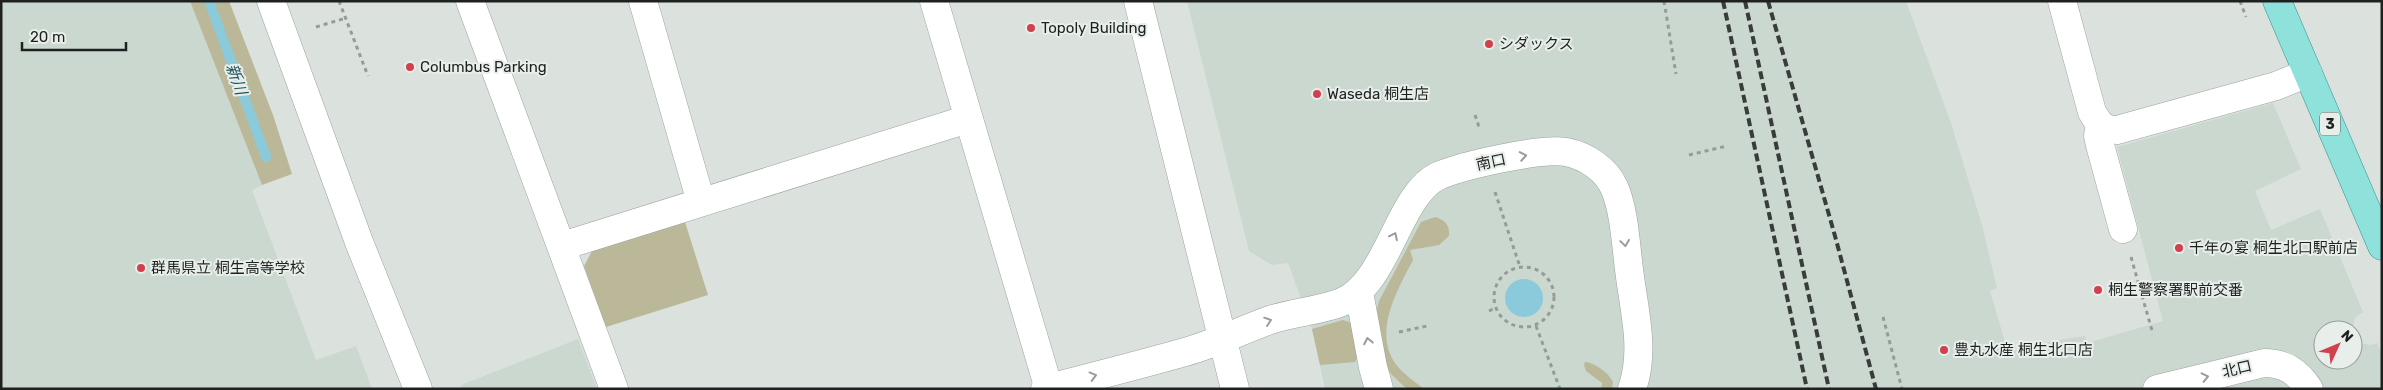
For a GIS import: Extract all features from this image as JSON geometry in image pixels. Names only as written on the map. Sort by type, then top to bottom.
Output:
[{"type":"main road","name":"3","points":[[2277,1],[2382,246]]},
{"type":"street","points":[[271,1],[359,242],[418,389]]},
{"type":"street","points":[[470,1],[614,389]]},
{"type":"street","points":[[643,1],[701,202]]},
{"type":"street","points":[[934,1],[1047,388]]},
{"type":"street","points":[[1138,1],[1235,389]]},
{"type":"street","points":[[2062,1],[2092,112],[2100,125],[2108,130],[2117,130],[2276,86],[2308,73]]},
{"type":"street","points":[[562,246],[968,119]]},
{"type":"street","points":[[2100,125],[2098,136],[2123,229]]},
{"type":"street","name":"南口","points":[[1047,388],[1186,352],[1272,320],[1342,302],[1358,292],[1387,251],[1403,218],[1422,188],[1430,180],[1440,175],[1488,162],[1544,152],[1563,152],[1582,157],[1593,163],[1614,187],[1620,209],[1639,348],[1638,367],[1632,389]]},
{"type":"street","points":[[1358,292],[1379,389]]},
{"type":"street","name":"北口","points":[[2157,389],[2273,363],[2294,371],[2309,389]]},
{"type":"path","points":[[339,1],[368,76]]},
{"type":"path","points":[[1664,1],[1676,74]]},
{"type":"path","points":[[316,27],[346,18]]},
{"type":"path","points":[[1475,115],[1479,127]]},
{"type":"path","points":[[1689,155],[1727,146]]},
{"type":"path","points":[[1494,188],[1520,267]]},
{"type":"path","points":[[2123,229],[2153,334]]},
{"type":"path","points":[[1520,267],[1533,269],[1547,277],[1555,294],[1550,313],[1536,326],[1526,328],[1508,323],[1495,308],[1493,298],[1500,278],[1508,271],[1520,267]]},
{"type":"path","points":[[1489,311],[1495,308]]},
{"type":"path","points":[[1883,317],[1902,389]]},
{"type":"path","points":[[1395,333],[1427,326]]},
{"type":"path","points":[[1536,326],[1560,389]]},
{"type":"shaded area","name":"群馬県立 桐生高等学校","points":[[1,1],[190,1],[262,185],[252,190],[316,360],[356,346],[372,389],[1,389]]},
{"type":"shaded area","points":[[190,1],[229,1],[273,115],[292,174],[262,185]]},
{"type":"shaded area","points":[[1187,1],[1906,1],[1951,123],[1982,225],[1997,288],[1990,291],[2008,352],[2057,340],[2085,336],[2087,343],[2163,321],[2117,147],[2273,103],[2301,169],[2255,191],[2271,230],[2320,209],[2363,312],[2354,320],[2313,320],[2313,370],[2363,370],[2363,344],[2371,345],[2377,343],[2382,354],[2382,389],[1325,389],[1312,329],[1288,263],[1272,265],[1249,251]]},
{"type":"shaded area","points":[[1435,217],[1446,223],[1449,229],[1449,236],[1439,245],[1410,250],[1413,260],[1395,297],[1387,324],[1386,337],[1389,351],[1395,363],[1405,374],[1424,389],[1407,389],[1386,367],[1375,317],[1379,301],[1421,222]]},
{"type":"shaded area","points":[[685,222],[708,295],[606,327],[584,266],[592,251]]},
{"type":"shaded area","points":[[1343,320],[1352,323],[1358,356],[1355,362],[1320,365],[1312,329]]},
{"type":"shaded area","points":[[578,339],[597,389],[463,389],[461,385]]},
{"type":"shaded area","points":[[1585,362],[1597,366],[1609,376],[1613,382],[1612,389],[1601,389],[1602,383],[1586,371]]},
{"type":"water","points":[[1524,279],[1537,285],[1543,298],[1537,311],[1524,317],[1511,311],[1505,298],[1511,285]]},
{"type":"waterway","name":"新川","points":[[209,1],[266,157]]},
{"type":"railway","points":[[1723,1],[1807,389]]},
{"type":"railway","points":[[1745,1],[1829,389]]},
{"type":"railway","points":[[1768,1],[1835,236],[1876,389]]},
{"type":"place","name":"Topoly Building","points":[[1031,28]]},
{"type":"place","name":"シダックス","points":[[1489,44]]},
{"type":"place","name":"Columbus Parking","points":[[410,67]]},
{"type":"place","name":"Waseda 桐生店","points":[[1317,94]]},
{"type":"place","name":"千年の宴 桐生北口駅前店","points":[[2179,248]]},
{"type":"place","name":"群馬県立 桐生高等学校","points":[[141,268]]},
{"type":"place","name":"桐生警察署駅前交番","points":[[2098,290]]},
{"type":"place","name":"豊丸水産 桐生北口店","points":[[1944,350]]}]
